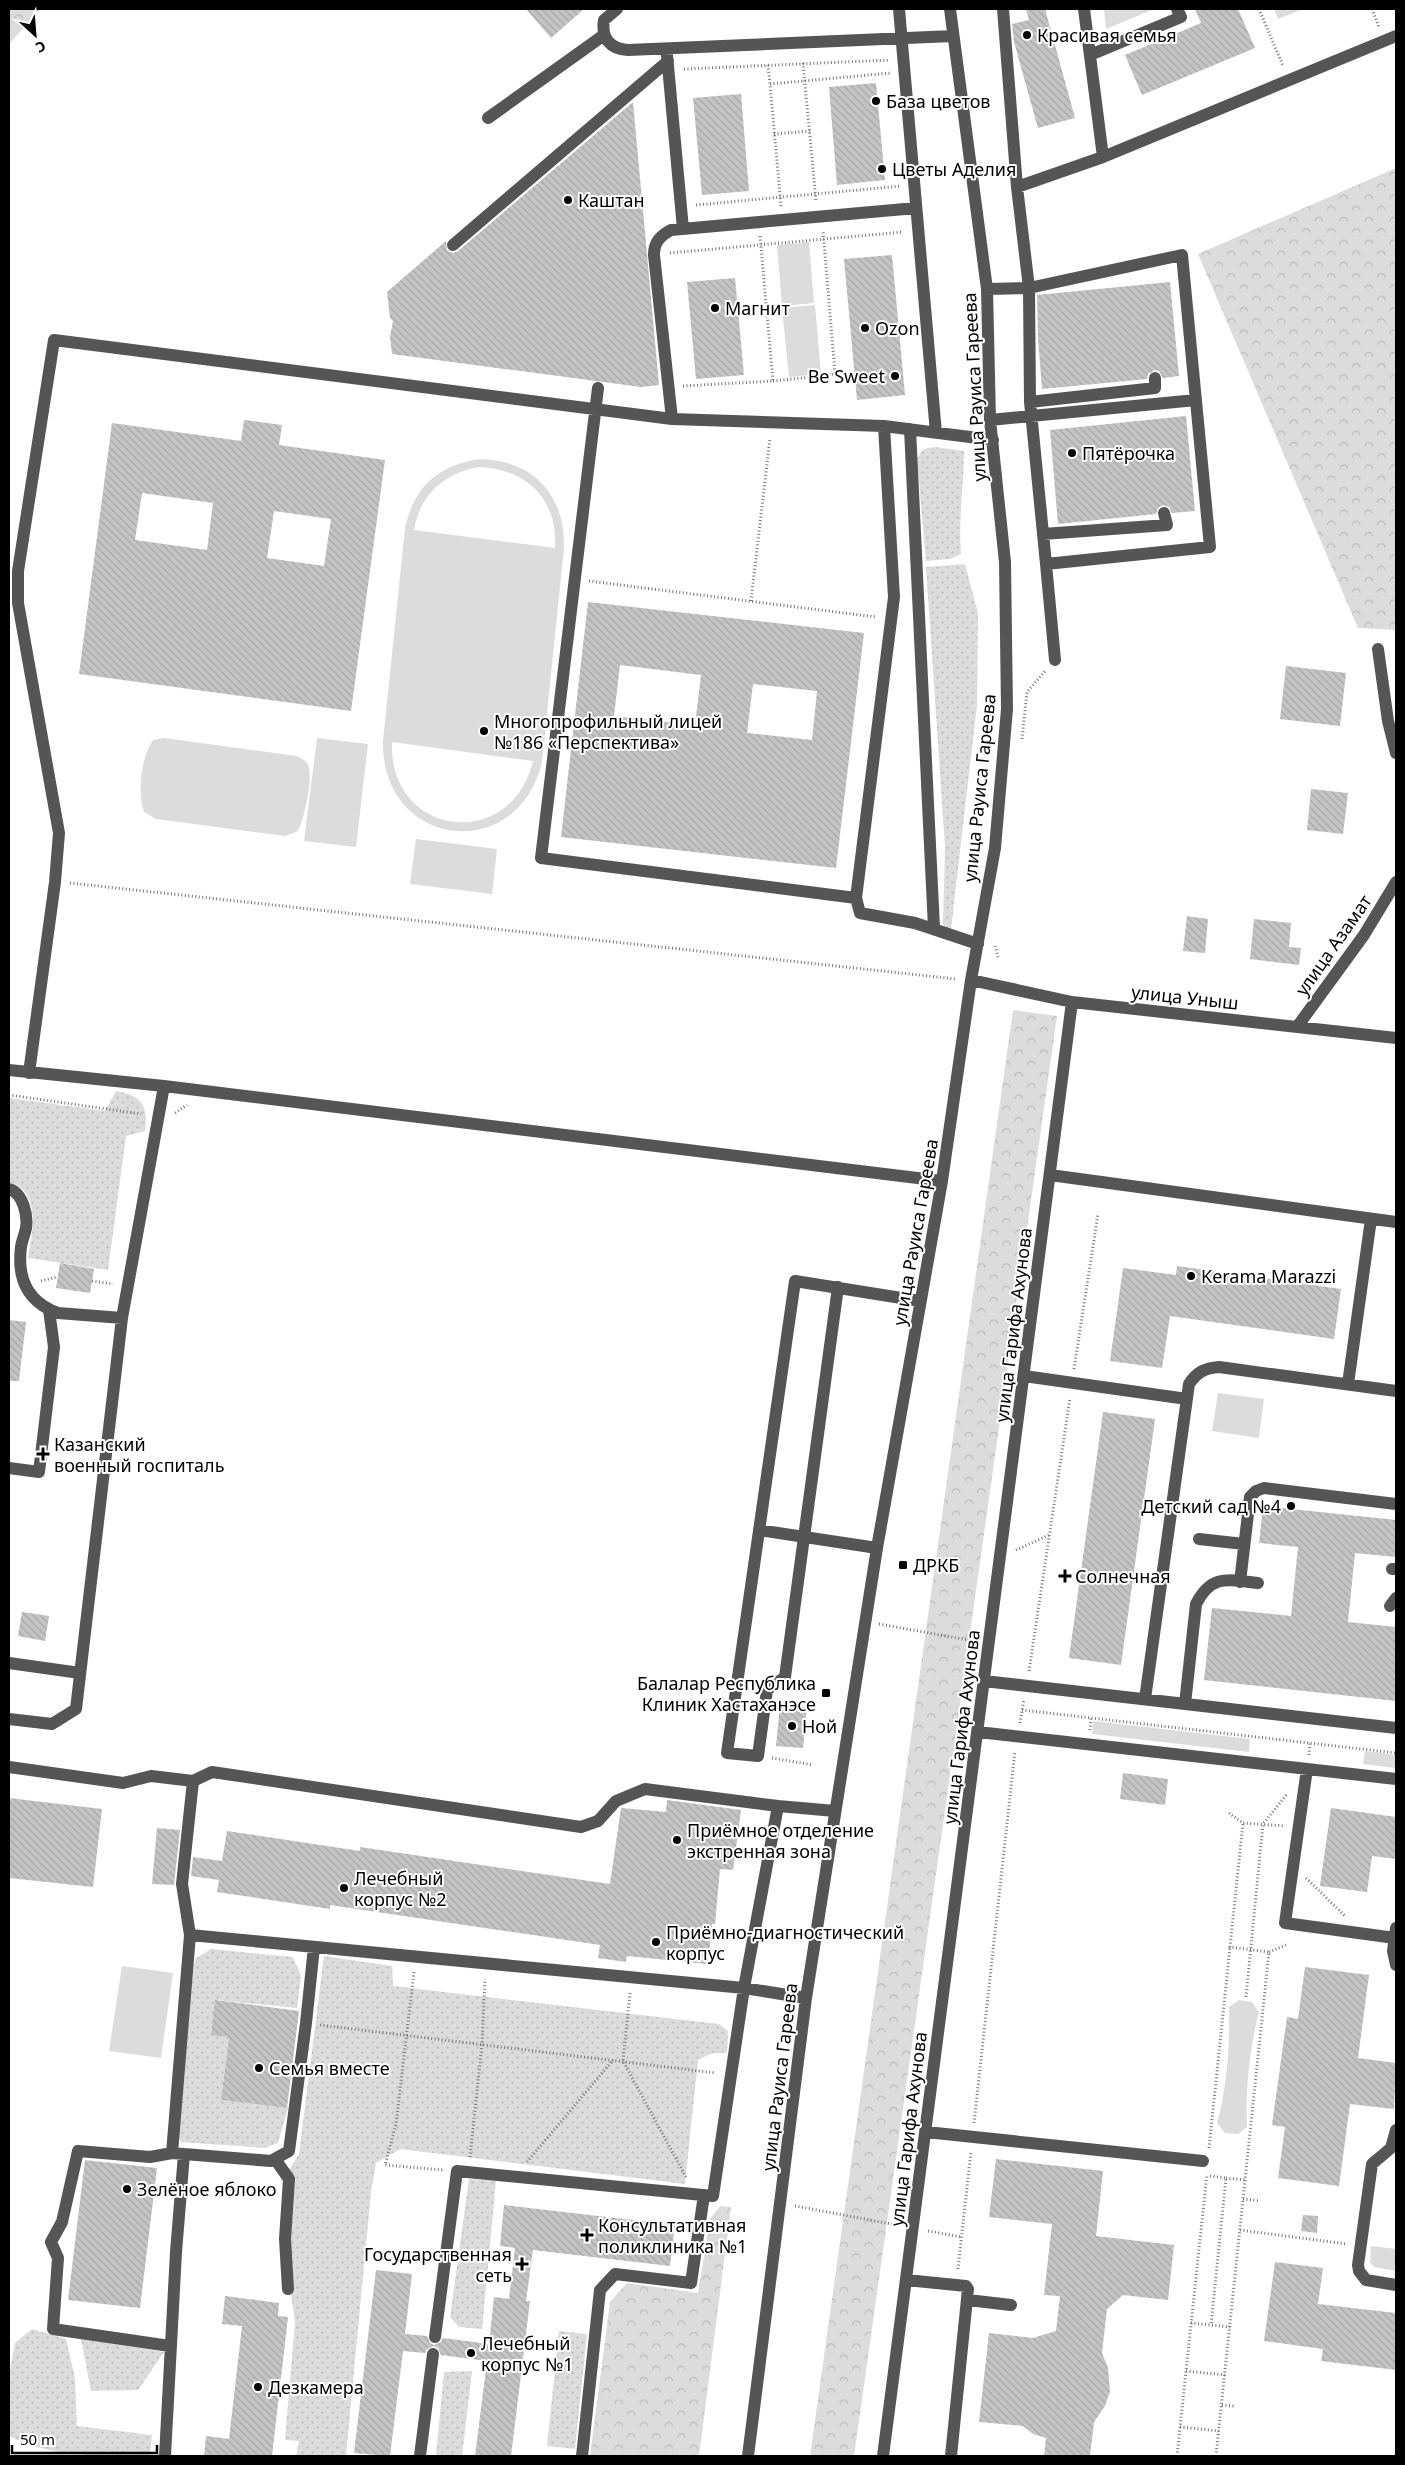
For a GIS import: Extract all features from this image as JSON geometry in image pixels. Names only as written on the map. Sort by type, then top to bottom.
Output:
[{"type":"street","points":[[617,9],[604,20],[604,35],[608,42],[620,50],[668,60],[766,44],[953,36]]},
{"type":"street","points":[[899,9],[936,433]]},
{"type":"street","name":"улица Рауиса Гареева","points":[[748,2456],[806,1998],[877,1548],[942,1181],[971,980],[995,848],[1007,709],[1005,562],[990,420],[987,288],[950,9]]},
{"type":"street","points":[[1003,9],[1017,187],[1029,288],[1031,416],[1055,660]]},
{"type":"street","points":[[1084,9],[1103,157]]},
{"type":"street","points":[[1090,55],[1181,17],[1177,9]]},
{"type":"street","points":[[488,118],[604,35]]},
{"type":"street","points":[[1017,187],[1103,157],[1396,36]]},
{"type":"street","points":[[668,60],[683,229]]},
{"type":"street","points":[[453,245],[668,60]]},
{"type":"street","points":[[672,419],[670,387],[654,255],[655,245],[663,234],[671,230],[916,208]]},
{"type":"street","points":[[987,288],[1029,288],[1182,255],[1210,547],[1046,564]]},
{"type":"street","points":[[29,1072],[55,882],[59,832],[18,603],[18,571],[54,340],[672,419],[884,426],[993,440]]},
{"type":"street","points":[[1030,402],[1154,388],[1155,378]]},
{"type":"street","points":[[598,388],[542,858],[856,898]]},
{"type":"street","points":[[990,420],[1196,400]]},
{"type":"street","points":[[884,426],[894,597],[856,898],[860,912],[934,928],[978,944]]},
{"type":"street","points":[[910,429],[934,928]]},
{"type":"street","points":[[1043,534],[1167,525],[1164,514]]},
{"type":"street","points":[[1378,649],[1388,721],[1396,753]]},
{"type":"street","name":"улица Азамат","points":[[1297,1028],[1364,935],[1396,882]]},
{"type":"street","name":"улица Уныш","points":[[971,980],[1072,1002],[1396,1038]]},
{"type":"street","name":"улица Гарифа Ахунова","points":[[883,2456],[1072,1002]]},
{"type":"street","points":[[9,1070],[164,1086],[942,1181]]},
{"type":"street","points":[[9,1719],[52,1724],[76,1709],[122,1318],[164,1086]]},
{"type":"street","points":[[1050,1175],[1396,1222]]},
{"type":"street","points":[[9,1189],[20,1198],[26,1215],[20,1265],[24,1284],[30,1297],[58,1313],[122,1318]]},
{"type":"street","points":[[1348,1384],[1371,1219]]},
{"type":"street","points":[[838,1287],[785,1677],[767,1690],[758,1756],[727,1753],[795,1282],[838,1287],[920,1301]]},
{"type":"street","points":[[9,1468],[39,1472],[54,1347],[50,1310]]},
{"type":"street","points":[[1145,1699],[1189,1384],[1194,1376],[1209,1367],[1219,1367],[1396,1391]]},
{"type":"street","points":[[1024,1376],[1187,1399]]},
{"type":"street","points":[[1240,1582],[1250,1497],[1260,1489],[1396,1504]]},
{"type":"street","points":[[759,1530],[877,1548]]},
{"type":"street","points":[[1199,1539],[1244,1544]]},
{"type":"street","points":[[1185,1704],[1196,1604],[1202,1594],[1215,1582],[1223,1580],[1258,1583]]},
{"type":"street","points":[[9,1663],[80,1673]]},
{"type":"street","points":[[984,1681],[1396,1728]]},
{"type":"street","points":[[978,1732],[1396,1779]]},
{"type":"street","points":[[9,1767],[123,1782],[150,1776],[193,1781],[212,1772],[581,1827],[598,1821],[616,1801],[645,1789],[778,1806],[835,1811]]},
{"type":"street","points":[[1307,1769],[1285,1922],[1363,1933],[1396,1933],[1394,1951],[1396,1964]]},
{"type":"street","points":[[165,2456],[178,2153],[190,1935],[182,1884],[193,1781]]},
{"type":"street","points":[[436,2337],[463,2172],[713,2196],[744,1988],[778,1806]]},
{"type":"street","points":[[190,1935],[744,1988],[806,1998]]},
{"type":"street","points":[[170,2346],[53,2329],[58,2258],[51,2242],[62,2222],[78,2150],[150,2157],[178,2153],[271,2161],[289,2151],[314,1947]]},
{"type":"street","points":[[1396,2130],[1391,2148],[1372,2164],[1358,2265],[1362,2276],[1371,2282],[1396,2285]]},
{"type":"street","points":[[926,2132],[1207,2160]]},
{"type":"street","points":[[275,2159],[289,2179],[285,2239],[288,2289]]},
{"type":"street","points":[[582,2456],[600,2290],[615,2274],[691,2283],[700,2195]]},
{"type":"street","points":[[906,2280],[967,2287],[968,2300],[951,2456]]},
{"type":"street","points":[[968,2300],[1011,2305]]},
{"type":"street","points":[[420,2456],[433,2354]]},
{"type":"path","points":[[1259,9],[1289,80]]},
{"type":"path","points":[[670,387],[774,381],[831,375],[835,372],[823,239],[815,194],[801,42]]},
{"type":"path","points":[[766,44],[782,220]]},
{"type":"path","points":[[668,60],[768,66],[803,64],[903,66]]},
{"type":"path","points":[[770,84],[805,81],[903,66]]},
{"type":"path","points":[[774,134],[810,131]]},
{"type":"path","points":[[681,206],[914,184]]},
{"type":"path","points":[[759,222],[774,381]]},
{"type":"path","points":[[654,255],[918,230]]},
{"type":"path","points":[[751,601],[771,433]]},
{"type":"path","points":[[574,579],[891,619]]},
{"type":"path","points":[[55,882],[971,980]]},
{"type":"path","points":[[9,1095],[141,1114]]},
{"type":"path","points":[[956,2285],[1008,1800],[1098,1214]]},
{"type":"path","points":[[1000,1557],[1049,1535]]},
{"type":"path","points":[[865,1622],[974,1641],[973,1648]]},
{"type":"path","points":[[1022,1710],[1396,1753]]},
{"type":"path","points":[[758,1756],[813,1764]]},
{"type":"path","points":[[1246,1997],[1264,1824],[1290,1790]]},
{"type":"path","points":[[1229,1813],[1243,1823],[1298,1827]]},
{"type":"path","points":[[1177,2456],[1243,1823]]},
{"type":"path","points":[[1293,1866],[1363,1933]]},
{"type":"path","points":[[1230,1948],[1269,1952],[1288,1944]]},
{"type":"path","points":[[1216,2456],[1269,1952]]},
{"type":"path","points":[[416,1957],[396,2124],[385,2165],[463,2172],[482,2044],[486,1963]]},
{"type":"path","points":[[632,1977],[622,2061],[700,2195]]},
{"type":"path","points":[[306,2023],[731,2074]]},
{"type":"path","points":[[514,2177],[614,2060]]},
{"type":"path","points":[[1206,2176],[1245,2180]]},
{"type":"path","points":[[1211,2325],[1226,2178]]},
{"type":"path","points":[[1243,2199],[1260,2201]]},
{"type":"path","points":[[780,2203],[962,2237]]},
{"type":"path","points":[[1240,2230],[1360,2245]]},
{"type":"path","points":[[1191,2323],[1230,2327]]},
{"type":"path","points":[[1186,2371],[1225,2375]]},
{"type":"path","points":[[1222,2405],[1234,2406]]},
{"type":"path","points":[[1180,2427],[1219,2431]]},
{"type":"green space","points":[[9,9],[41,9],[9,44]]},
{"type":"green space","points":[[1104,9],[1154,9],[1106,29]]},
{"type":"green space","points":[[1274,9],[1303,9],[1278,19]]},
{"type":"green space","points":[[1396,168],[1396,630],[1358,628],[1198,254]]},
{"type":"green space","points":[[809,242],[814,303],[782,306],[777,245]]},
{"type":"green space","points":[[815,305],[821,374],[789,377],[782,308]]},
{"type":"green space","points":[[935,447],[964,451],[960,528],[961,554],[950,559],[926,561],[917,459],[923,449]]},
{"type":"green space","points":[[479,459],[498,461],[530,473],[552,496],[559,511],[563,529],[564,548],[542,762],[528,795],[507,817],[481,829],[453,831],[426,822],[404,804],[388,777],[383,741],[405,528],[409,514],[421,490],[430,481],[440,473],[464,462]],"holes":[[[479,467],[496,469],[512,474],[536,490],[545,501],[551,515],[555,531],[555,548],[414,530],[422,506],[436,488],[455,474]],[[392,742],[533,761],[521,790],[501,810],[478,821],[453,822],[429,814],[410,798],[396,775]]]},
{"type":"green space","points":[[965,564],[978,613],[977,705],[951,929],[945,928],[943,924],[945,847],[926,567]]},
{"type":"green space","points":[[164,738],[297,756],[304,760],[307,763],[310,777],[306,807],[298,831],[285,836],[156,819],[144,812],[141,795],[143,765],[153,740]]},
{"type":"green space","points":[[317,738],[368,744],[356,847],[304,841]]},
{"type":"green space","points":[[416,839],[497,849],[492,894],[410,884]]},
{"type":"green space","points":[[1013,1010],[1057,1016],[854,2456],[810,2456]]},
{"type":"green space","points":[[116,1091],[138,1099],[146,1115],[146,1123],[145,1131],[126,1136],[108,1270],[28,1258],[32,1237],[33,1214],[27,1195],[20,1187],[9,1182],[9,1098],[105,1111]]},
{"type":"green space","points":[[1218,1393],[1264,1399],[1259,1438],[1212,1431]]},
{"type":"green space","points":[[1093,1721],[1250,1739],[1249,1752],[1092,1734]]},
{"type":"green space","points":[[1365,1751],[1396,1755],[1396,1768],[1363,1764]]},
{"type":"green space","points":[[211,1949],[293,1957],[301,1976],[297,2008],[216,2000],[211,2034],[229,2037],[221,2100],[288,2108],[278,2143],[265,2148],[181,2142],[172,2121],[195,1959]]},
{"type":"green space","points":[[324,1956],[392,1966],[393,1986],[719,2024],[728,2031],[727,2053],[712,2053],[698,2060],[685,2184],[400,2149],[376,2163],[371,2192],[346,2456],[296,2456],[299,2441],[285,2440],[295,2322],[282,2230],[287,2173],[299,2154]]},
{"type":"green space","points":[[122,1966],[173,1973],[161,2058],[109,2051]]},
{"type":"green space","points":[[1239,2000],[1252,2002],[1259,2012],[1249,2069],[1247,2127],[1238,2134],[1225,2133],[1217,2123],[1227,2066],[1229,2007]]},
{"type":"green space","points":[[469,2179],[496,2181],[482,2329],[459,2327],[450,2317]]},
{"type":"green space","points":[[720,2206],[731,2207],[699,2456],[590,2456],[610,2302],[627,2283],[698,2293],[710,2219]]},
{"type":"green space","points":[[1371,2246],[1396,2249],[1396,2271],[1374,2267],[1370,2262]]},
{"type":"green space","points":[[32,2329],[66,2339],[75,2378],[77,2426],[152,2435],[150,2456],[60,2452],[25,2443],[9,2436],[9,2376],[15,2343]]},
{"type":"green space","points":[[559,2331],[587,2334],[575,2449],[547,2446]]},
{"type":"green space","points":[[81,2339],[164,2352],[138,2390],[91,2391]]},
{"type":"green space","points":[[472,2371],[462,2456],[436,2456],[444,2372]]},
{"type":"building","points":[[526,9],[584,9],[551,38]]},
{"type":"building","points":[[1026,9],[1045,9],[1075,118],[1038,128],[1014,42],[1012,24],[1029,20]]},
{"type":"building","points":[[1195,9],[1238,9],[1255,48],[1142,95],[1125,55],[1201,23]]},
{"type":"building","points":[[876,83],[885,180],[837,185],[829,87]]},
{"type":"building","points":[[741,94],[749,191],[702,195],[693,98]]},
{"type":"building","name":"Каштан","points":[[633,102],[659,385],[641,387],[392,354],[390,337],[393,321],[390,318],[387,292],[446,241],[447,251],[454,253],[458,251]]},
{"type":"building","points":[[892,255],[905,395],[857,400],[844,259]]},
{"type":"building","points":[[735,278],[744,375],[696,379],[687,282]]},
{"type":"building","points":[[1170,282],[1179,376],[1163,378],[1159,371],[1155,370],[1148,374],[1147,379],[1042,389],[1037,295]]},
{"type":"building","points":[[1186,416],[1195,511],[1172,513],[1169,507],[1163,505],[1158,508],[1156,514],[1058,524],[1050,430]]},
{"type":"building","points":[[244,420],[282,425],[279,445],[385,460],[351,711],[79,674],[112,423],[241,441]],"holes":[[[142,493],[213,503],[207,550],[135,540]],[[274,511],[331,519],[324,566],[267,558]]]},
{"type":"building","points":[[588,602],[864,633],[836,868],[561,837]],"holes":[[[620,665],[701,675],[695,725],[614,716]],[[753,684],[817,691],[812,740],[747,733]]]},
{"type":"building","points":[[1286,666],[1346,673],[1340,726],[1280,719]]},
{"type":"building","points":[[1311,789],[1348,793],[1343,834],[1307,830]]},
{"type":"building","points":[[1187,916],[1208,919],[1205,953],[1183,951]]},
{"type":"building","points":[[1254,919],[1291,923],[1289,947],[1301,948],[1299,965],[1250,959]]},
{"type":"building","points":[[60,1263],[94,1269],[90,1293],[56,1288]]},
{"type":"building","points":[[1177,1266],[1341,1289],[1334,1339],[1170,1316],[1162,1368],[1110,1361],[1123,1268],[1176,1275]]},
{"type":"building","points":[[9,1320],[26,1322],[19,1381],[9,1381]]},
{"type":"building","points":[[1103,1412],[1155,1419],[1121,1665],[1069,1658]]},
{"type":"building","points":[[1263,1506],[1396,1520],[1396,1557],[1355,1553],[1348,1622],[1396,1627],[1396,1701],[1204,1680],[1212,1608],[1291,1616],[1298,1547],[1259,1543]]},
{"type":"building","points":[[22,1612],[49,1616],[45,1641],[18,1636]]},
{"type":"building","points":[[780,1705],[807,1707],[803,1748],[776,1746]]},
{"type":"building","points":[[1123,1773],[1168,1779],[1165,1805],[1120,1799]]},
{"type":"building","points":[[9,1798],[102,1809],[93,1887],[9,1878]]},
{"type":"building","points":[[667,1800],[741,1810],[733,1870],[720,1869],[715,1924],[712,1924],[708,1964],[627,1956],[626,1962],[598,1958],[600,1945],[330,1905],[330,1909],[217,1892],[219,1880],[191,1876],[193,1857],[222,1861],[227,1831],[360,1851],[360,1847],[610,1884],[621,1808],[666,1812]]},
{"type":"building","points":[[1331,1808],[1396,1817],[1396,1859],[1372,1856],[1367,1892],[1320,1886]]},
{"type":"building","points":[[157,1828],[180,1830],[174,1885],[152,1884]]},
{"type":"building","points":[[1305,1967],[1369,1975],[1358,2058],[1396,2063],[1394,2109],[1350,2104],[1339,2186],[1278,2178],[1285,2127],[1272,2125],[1287,2017],[1298,2019]]},
{"type":"building","name":"Семья вместе","points":[[215,2000],[299,2011],[287,2108],[221,2100],[229,2037],[211,2035]]},
{"type":"building","points":[[996,2159],[1103,2171],[1096,2236],[1174,2245],[1168,2300],[1123,2295],[1107,2309],[1102,2353],[1108,2368],[1110,2391],[1105,2406],[1094,2422],[1090,2456],[1044,2456],[1046,2438],[1033,2434],[1023,2426],[979,2422],[989,2333],[1033,2338],[1056,2331],[1060,2296],[1044,2295],[1052,2224],[989,2217]]},
{"type":"building","points":[[85,2160],[157,2168],[140,2308],[68,2300]]},
{"type":"building","name":"Лечебный корпус №1","points":[[504,2205],[675,2225],[670,2266],[533,2250],[526,2301],[530,2301],[511,2456],[475,2456],[487,2361],[441,2355],[438,2348],[434,2346],[427,2349],[425,2353],[403,2351],[390,2456],[354,2453],[376,2270],[412,2274],[405,2334],[427,2336],[430,2343],[434,2345],[441,2342],[443,2338],[489,2344],[494,2297],[509,2299],[515,2248],[500,2246]]},
{"type":"building","points":[[1303,2215],[1318,2216],[1317,2233],[1301,2231]]},
{"type":"building","points":[[1275,2262],[1323,2268],[1318,2304],[1396,2313],[1396,2370],[1321,2361],[1323,2349],[1264,2341]]},
{"type":"building","name":"Дезкамера","points":[[225,2296],[279,2303],[278,2316],[288,2317],[272,2456],[204,2456],[206,2436],[229,2439],[242,2326],[222,2324]]},
{"type":"place","name":"Красивая семья","points":[[1027,35]]},
{"type":"place","name":"База цветов","points":[[876,101]]},
{"type":"place","name":"Цветы Аделия","points":[[882,169]]},
{"type":"place","name":"Каштан","points":[[568,200]]},
{"type":"place","name":"Магнит","points":[[715,308]]},
{"type":"place","name":"Ozon","points":[[865,328]]},
{"type":"place","name":"Be Sweet","points":[[895,376]]},
{"type":"place","name":"Пятёрочка","points":[[1072,453]]},
{"type":"place","name":"Многопрофильный лицей №186 «Перспектива»","points":[[484,731]]},
{"type":"place","name":"Kerama Marazzi","points":[[1191,1276]]},
{"type":"place","name":"Казанский военный госпиталь","points":[[43,1454]]},
{"type":"place","name":"Детский сад №4","points":[[1291,1506]]},
{"type":"place","name":"ДРКБ","points":[[903,1565]]},
{"type":"place","name":"Солнечная","points":[[1065,1576]]},
{"type":"place","name":"Балалар Республика Клиник Хастаханэсе","points":[[826,1693]]},
{"type":"place","name":"Ной","points":[[792,1726]]},
{"type":"place","name":"Приёмное отделение экстренная зона","points":[[677,1840]]},
{"type":"place","name":"Лечебный корпус №2","points":[[344,1888]]},
{"type":"place","name":"Приёмно-диагностический корпус","points":[[656,1942]]},
{"type":"place","name":"Семья вместе","points":[[259,2068]]},
{"type":"place","name":"Зелёное яблоко","points":[[127,2189]]},
{"type":"place","name":"Консультативная поликлиника №1","points":[[587,2235]]},
{"type":"place","name":"Государственная сеть","points":[[522,2264]]},
{"type":"place","name":"Лечебный корпус №1","points":[[471,2353]]},
{"type":"place","name":"Дезкамера","points":[[258,2387]]}]
